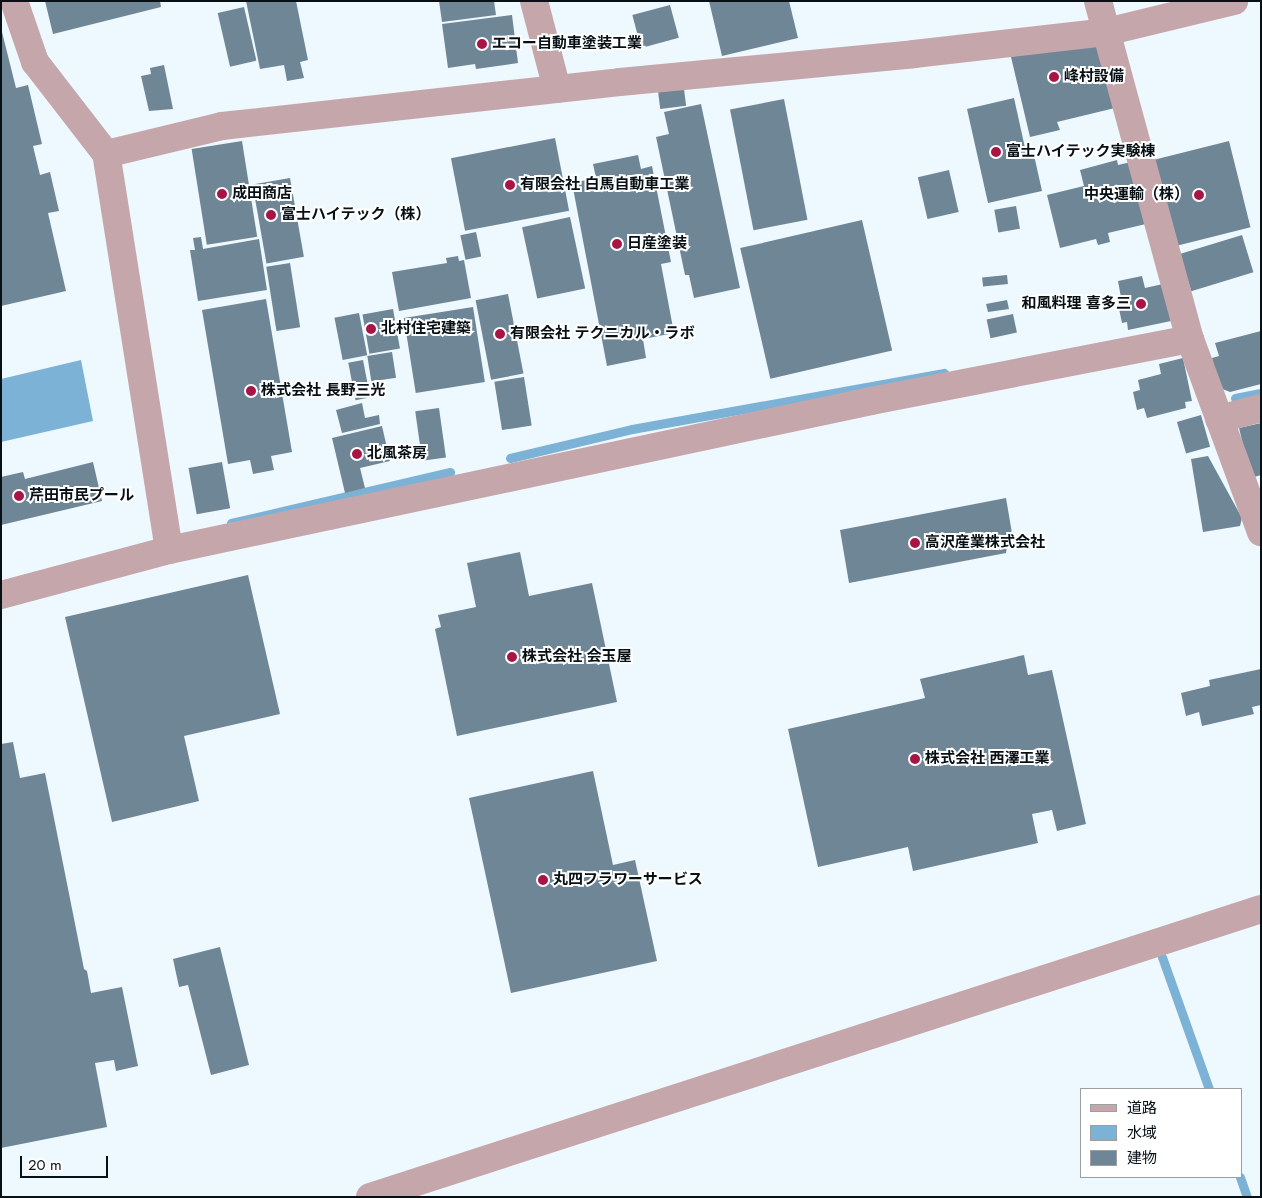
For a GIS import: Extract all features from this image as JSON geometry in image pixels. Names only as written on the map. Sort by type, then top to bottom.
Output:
[{"type":"street","points":[[14,1],[35,62],[106,154],[169,550]]},
{"type":"street","points":[[534,1],[557,88]]},
{"type":"street","points":[[1098,1],[1190,339],[1261,532]]},
{"type":"street","points":[[106,154],[222,126],[557,88],[914,54],[1106,32],[1234,1]]},
{"type":"street","points":[[1,595],[169,550],[861,403],[1190,339]]},
{"type":"street","points":[[1219,419],[1261,408]]},
{"type":"street","points":[[370,1197],[1261,909]]},
{"type":"water","points":[[81,360],[93,421],[1,442],[1,379]]},
{"type":"building","points":[[45,1],[160,1],[161,7],[53,34]]},
{"type":"building","points":[[246,1],[296,1],[308,60],[300,62],[304,78],[287,81],[284,65],[260,69]]},
{"type":"building","points":[[439,1],[494,1],[496,15],[442,22]]},
{"type":"building","points":[[709,1],[789,1],[798,38],[722,56]]},
{"type":"building","points":[[670,5],[679,38],[641,48],[632,15]]},
{"type":"building","points":[[244,7],[256,61],[230,67],[218,13]]},
{"type":"building","points":[[512,15],[518,63],[476,69],[475,64],[448,68],[442,24]]},
{"type":"building","points":[[1,28],[16,88],[28,85],[42,144],[33,146],[40,175],[50,172],[59,211],[48,213],[66,291],[1,306]]},
{"type":"building","points":[[1086,39],[1088,48],[1104,44],[1119,107],[1057,122],[1060,130],[1030,137],[1011,57]]},
{"type":"building","points":[[164,65],[173,109],[149,111],[141,76],[151,74],[150,68]]},
{"type":"building","points":[[684,89],[686,106],[660,109],[658,92]]},
{"type":"building","points":[[1014,98],[1027,157],[1034,155],[1042,191],[988,203],[967,109]]},
{"type":"building","points":[[784,99],[807,220],[753,230],[730,109]]},
{"type":"building","points":[[701,104],[740,288],[694,298],[689,275],[685,275],[656,137],[669,134],[664,112]]},
{"type":"building","points":[[555,138],[569,211],[465,231],[451,158]]},
{"type":"building","points":[[242,141],[257,237],[207,245],[192,149]]},
{"type":"building","points":[[1229,141],[1251,227],[1176,246],[1154,160]]},
{"type":"building","points":[[638,155],[641,169],[652,166],[671,262],[661,264],[674,333],[643,339],[646,358],[607,366],[572,183],[596,178],[593,164]]},
{"type":"building","points":[[1117,160],[1118,165],[1131,162],[1150,223],[1108,233],[1110,242],[1098,245],[1096,239],[1060,248],[1047,195],[1084,186],[1080,170]]},
{"type":"building","points":[[949,170],[959,212],[927,219],[918,177]]},
{"type":"building","points":[[290,178],[304,257],[266,263],[253,185]]},
{"type":"building","points":[[1016,206],[1020,229],[998,232],[994,210]]},
{"type":"building","points":[[570,217],[585,288],[537,299],[522,227]]},
{"type":"building","points":[[862,220],[892,351],[770,379],[740,248]]},
{"type":"building","points":[[476,232],[481,256],[466,260],[460,235]]},
{"type":"building","points":[[1242,235],[1253,272],[1191,291],[1180,254]]},
{"type":"building","points":[[201,237],[203,249],[259,239],[267,290],[198,301],[190,250],[195,250],[193,238]]},
{"type":"building","points":[[458,256],[459,261],[464,260],[471,298],[399,311],[392,272],[447,263],[446,258]]},
{"type":"building","points":[[290,263],[300,327],[276,331],[266,267]]},
{"type":"building","points":[[1007,275],[1008,284],[983,287],[982,278]]},
{"type":"building","points":[[1142,276],[1145,288],[1163,284],[1171,321],[1128,330],[1127,322],[1122,323],[1118,304],[1122,303],[1118,281]]},
{"type":"building","points":[[508,294],[523,374],[491,380],[476,300]]},
{"type":"building","points":[[266,299],[292,452],[271,456],[274,470],[253,474],[250,460],[228,464],[202,310]]},
{"type":"building","points":[[1007,300],[1009,309],[988,312],[986,304]]},
{"type":"building","points":[[473,307],[485,382],[416,393],[404,318]]},
{"type":"building","points":[[393,309],[400,348],[369,354],[362,314]]},
{"type":"building","points":[[359,313],[367,355],[343,360],[334,318]]},
{"type":"building","points":[[1013,314],[1017,333],[991,338],[987,320]]},
{"type":"building","points":[[1261,331],[1261,384],[1230,392],[1220,388],[1212,358],[1219,356],[1215,343]]},
{"type":"building","points":[[392,352],[396,378],[371,382],[367,356]]},
{"type":"building","points":[[1183,358],[1192,401],[1185,402],[1186,408],[1147,418],[1144,408],[1137,410],[1133,392],[1140,390],[1138,380],[1161,374],[1159,364]]},
{"type":"building","points":[[363,360],[370,397],[356,400],[348,363]]},
{"type":"building","points":[[524,377],[532,425],[502,430],[494,382]]},
{"type":"building","points":[[362,403],[365,418],[379,415],[380,424],[342,433],[336,410]]},
{"type":"building","points":[[439,408],[446,458],[422,461],[415,411]]},
{"type":"building","points":[[1201,415],[1210,447],[1186,454],[1177,422]]},
{"type":"building","points":[[1261,423],[1261,475],[1251,478],[1239,428]]},
{"type":"building","points":[[382,426],[390,461],[360,468],[365,488],[345,493],[332,438]]},
{"type":"building","points":[[1208,456],[1242,518],[1240,526],[1203,532],[1191,459]]},
{"type":"building","points":[[93,462],[102,501],[1,525],[1,477],[23,472],[25,479]]},
{"type":"building","points":[[222,462],[230,508],[197,514],[189,468]]},
{"type":"building","points":[[1006,498],[1014,545],[1007,545],[1006,553],[849,583],[840,530]]},
{"type":"building","points":[[520,552],[529,596],[592,583],[617,702],[457,736],[435,629],[441,627],[438,615],[476,607],[467,563]]},
{"type":"building","points":[[248,575],[280,714],[184,736],[199,801],[112,822],[65,617]]},
{"type":"building","points":[[1024,655],[1028,675],[1052,670],[1086,824],[1057,831],[1052,810],[1032,814],[1038,843],[913,871],[908,847],[818,867],[788,729],[925,698],[920,679]]},
{"type":"building","points":[[1261,669],[1261,705],[1252,707],[1254,714],[1202,726],[1199,712],[1186,716],[1181,693],[1210,686],[1209,680]]},
{"type":"building","points":[[13,742],[20,778],[45,773],[84,969],[87,971],[91,993],[122,987],[138,1066],[116,1071],[114,1060],[95,1063],[107,1127],[1,1148],[1,744]]},
{"type":"building","points":[[593,771],[613,865],[635,860],[657,961],[511,993],[469,798]]},
{"type":"building","points":[[220,947],[249,1065],[211,1075],[188,985],[179,987],[173,959]]},
{"type":"waterway","points":[[510,458],[632,429],[944,373]]},
{"type":"waterway","points":[[1235,398],[1261,393]]},
{"type":"waterway","points":[[231,523],[450,472]]},
{"type":"waterway","points":[[1162,957],[1209,1088]]},
{"type":"waterway","points":[[1240,1178],[1247,1197]]},
{"type":"place","name":"エコー自動車塗装工業","points":[[482,44]]},
{"type":"place","name":"峰村設備","points":[[1054,77]]},
{"type":"place","name":"富士ハイテック実験棟","points":[[996,152]]},
{"type":"place","name":"有限会社 白馬自動車工業","points":[[510,185]]},
{"type":"place","name":"成田商店","points":[[222,194]]},
{"type":"place","name":"中央運輸（株）","points":[[1199,195]]},
{"type":"place","name":"富士ハイテック（株）","points":[[271,215]]},
{"type":"place","name":"日産塗装","points":[[617,244]]},
{"type":"place","name":"和風料理 喜多三","points":[[1141,304]]},
{"type":"place","name":"北村住宅建築","points":[[371,329]]},
{"type":"place","name":"有限会社 テクニカル・ラボ","points":[[500,334]]},
{"type":"place","name":"株式会社 長野三光","points":[[251,391]]},
{"type":"place","name":"北風茶房","points":[[357,454]]},
{"type":"place","name":"芹田市民プール","points":[[19,496]]},
{"type":"place","name":"高沢産業株式会社","points":[[915,543]]},
{"type":"place","name":"株式会社 会玉屋","points":[[512,657]]},
{"type":"place","name":"株式会社 西澤工業","points":[[915,759]]},
{"type":"place","name":"丸四フラワーサービス","points":[[543,880]]}]
